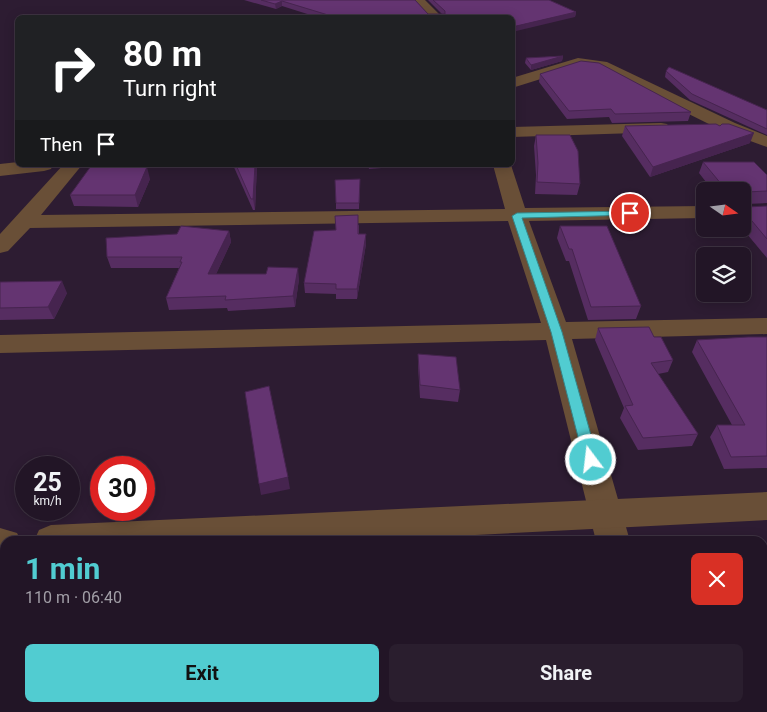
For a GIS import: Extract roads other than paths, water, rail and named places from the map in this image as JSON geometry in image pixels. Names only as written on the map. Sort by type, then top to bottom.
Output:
[{"type":"street","points":[[418,0],[434,15]]},
{"type":"street","points":[[517,78],[578,62],[602,65],[729,127],[767,142]]},
{"type":"street","points":[[515,132],[729,127]]},
{"type":"street","points":[[0,170],[26,167]]},
{"type":"street","points":[[0,246],[24,222],[71,167]]},
{"type":"street","points":[[503,167],[517,216],[557,332],[609,528]]},
{"type":"street","points":[[24,222],[696,212]]},
{"type":"street","points":[[0,344],[767,326]]},
{"type":"street","points":[[269,536],[609,528],[767,506]]}]
